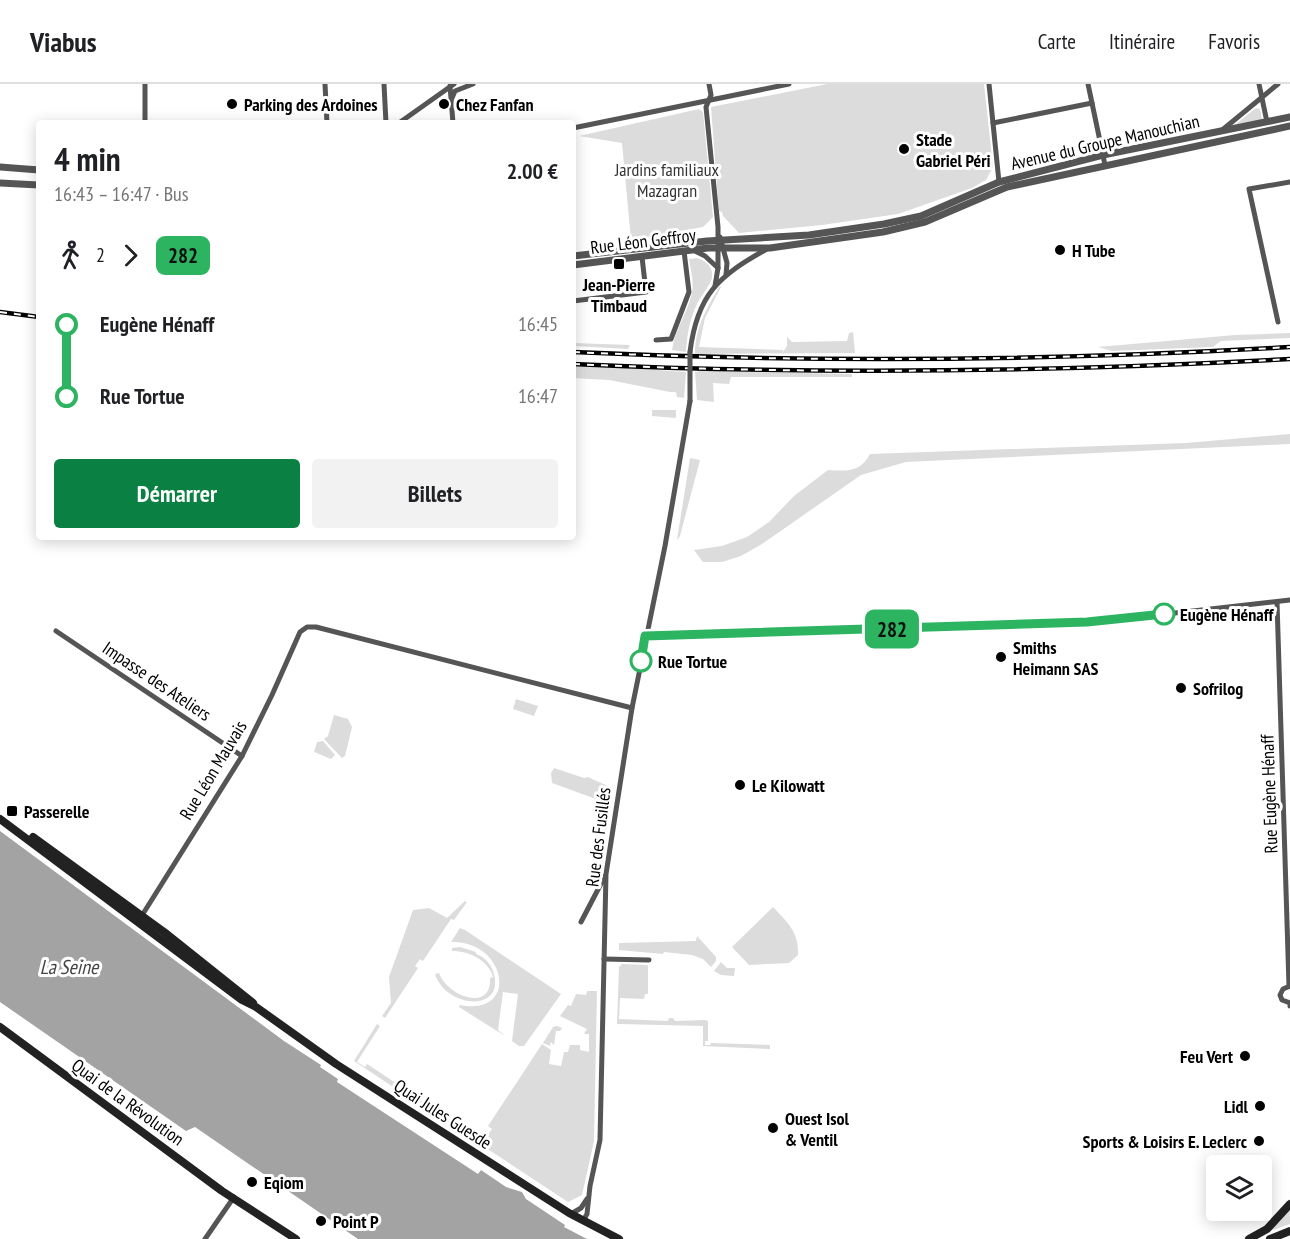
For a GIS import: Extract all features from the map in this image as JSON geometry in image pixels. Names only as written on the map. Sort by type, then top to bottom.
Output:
[{"type":"main road","name":"Quai Jules Guesde","points":[[0,813],[140,919]]},
{"type":"main road","name":"Quai Jules Guesde","points":[[0,819],[336,1064],[571,1214],[619,1239]]},
{"type":"main road","name":"Quai de la Révolution","points":[[0,1027],[236,1199],[296,1239]]},
{"type":"main road","name":"Quai de la Révolution","points":[[236,1199],[247,1210],[288,1239]]},
{"type":"main road","points":[[1249,1239],[1267,1229],[1290,1204]]},
{"type":"main road","points":[[1270,1239],[1290,1231]]},
{"type":"street","points":[[145,84],[145,120]]},
{"type":"street","points":[[325,84],[327,120]]},
{"type":"street","points":[[384,84],[386,120]]},
{"type":"street","points":[[452,98],[455,91],[473,84]]},
{"type":"street","points":[[709,84],[711,95],[706,107],[720,244],[715,286]]},
{"type":"street","points":[[576,127],[789,84]]},
{"type":"street","points":[[989,84],[999,182]]},
{"type":"street","points":[[1088,84],[1105,165]]},
{"type":"street","points":[[1259,84],[1267,122]]},
{"type":"street","points":[[1220,132],[1278,84]]},
{"type":"street","points":[[452,85],[453,120]]},
{"type":"street","points":[[403,120],[452,85]]},
{"type":"street","points":[[993,123],[1092,103]]},
{"type":"street","name":"Avenue du Groupe Manouchian","points":[[720,244],[809,235],[921,216],[999,182],[1103,155],[1290,117]]},
{"type":"street","name":"Avenue du Groupe Manouchian","points":[[720,244],[770,248],[883,232],[925,222],[1007,187],[1290,126]]},
{"type":"street","points":[[0,167],[36,170]]},
{"type":"street","points":[[1278,322],[1249,189],[1290,182]]},
{"type":"street","points":[[0,183],[36,185]]},
{"type":"street","points":[[720,244],[727,262],[726,275]]},
{"type":"street","name":"Rue Léon Geffroy","points":[[576,265],[693,250],[720,244]]},
{"type":"street","name":"Rue Léon Geffroy","points":[[576,256],[720,244]]},
{"type":"street","points":[[715,286],[738,265],[770,248]]},
{"type":"street","points":[[693,250],[705,256],[718,268]]},
{"type":"street","points":[[656,340],[671,339],[689,292],[684,251]]},
{"type":"street","points":[[576,301],[646,292],[642,257]]},
{"type":"street","name":"Rue des Fusillés","points":[[583,1221],[587,1214],[600,1140],[608,835],[645,636],[665,546],[690,401],[692,330],[700,307],[715,286]]},
{"type":"street","points":[[645,636],[1087,622],[1290,600]]},
{"type":"street","name":"Rue Eugène Hénaff","points":[[1277,602],[1288,850],[1289,986],[1283,988],[1280,995],[1282,1000],[1290,1006]]},
{"type":"street","name":"Rue Léon Mauvais","points":[[140,919],[242,756],[300,632],[307,627],[316,627],[632,708]]},
{"type":"street","name":"Impasse des Ateliers","points":[[56,631],[242,756]]},
{"type":"street","points":[[581,922],[606,874]]},
{"type":"street","points":[[589,906],[605,904]]},
{"type":"street","points":[[604,959],[649,960]]},
{"type":"street","points":[[571,1214],[580,1208],[589,1194]]},
{"type":"street","points":[[205,1239],[236,1199]]},
{"type":"green space","points":[[827,84],[984,84],[993,167],[986,180],[972,188],[898,214],[822,225],[739,233],[719,211],[711,107]]},
{"type":"green space","points":[[1256,108],[1260,109],[1262,120],[1236,124]]},
{"type":"green space","name":"Jardins familiaux Mazagran","points":[[699,109],[703,112],[713,217],[703,227],[631,240],[622,143],[579,136]]},
{"type":"green space","points":[[697,258],[709,265],[712,278],[693,314],[686,352],[672,350],[693,288],[689,259]]},
{"type":"green space","points":[[720,286],[705,318],[699,347],[783,350],[783,352],[787,346],[787,337],[792,342],[847,341],[849,333],[853,332],[855,353],[695,354],[699,327]]},
{"type":"green space","points":[[1290,333],[1290,338],[1221,341],[1213,347],[1112,351],[1098,347],[1235,335]]},
{"type":"green space","points":[[576,343],[630,345],[628,349],[576,346]]},
{"type":"green space","points":[[576,364],[686,372],[684,398],[677,397],[676,392],[609,380],[576,378]]},
{"type":"green space","points":[[695,372],[852,374],[852,377],[731,377],[729,384],[713,383],[714,402],[697,400]]},
{"type":"green space","points":[[652,410],[676,410],[676,418],[652,416]]},
{"type":"green space","points":[[1290,434],[1290,444],[906,462],[861,475],[762,544],[741,556],[722,562],[703,562],[694,550],[722,546],[747,537],[769,522],[794,496],[828,470],[852,470],[862,465],[870,454],[1186,443]]},
{"type":"green space","points":[[690,458],[700,460],[677,540]]},
{"type":"green space","points":[[516,699],[538,706],[534,716],[513,709]]},
{"type":"green space","points":[[334,715],[348,719],[352,727],[345,756],[342,758],[324,739],[328,736]]},
{"type":"green space","points":[[323,741],[335,755],[331,759],[314,752],[317,742]]},
{"type":"green space","points":[[554,768],[584,778],[588,777],[612,788],[606,832],[601,832],[607,803],[552,783],[551,773]]},
{"type":"green space","points":[[465,901],[467,902],[454,920],[451,919],[423,961],[420,959],[415,966],[418,968],[385,1018],[382,1016],[391,1003],[389,977],[413,910],[429,908],[447,918]]},
{"type":"green space","points":[[773,907],[788,923],[794,934],[797,940],[798,955],[789,963],[749,965],[732,947]]},
{"type":"green space","points":[[460,928],[561,994],[524,1046],[519,1046],[512,1041],[518,994],[503,992],[498,1030],[505,1036],[459,1007],[460,1005],[479,1006],[492,1000],[498,990],[499,977],[494,964],[484,953],[470,945],[451,942]]},
{"type":"green space","points":[[697,936],[716,957],[711,967],[703,959],[692,955],[619,950],[619,943],[696,941]]},
{"type":"green space","points":[[460,947],[476,952],[487,961],[493,970],[495,987],[491,995],[483,1000],[461,999],[450,994],[435,974],[439,973],[444,981],[459,994],[477,998],[484,995],[489,989],[490,978],[493,977],[491,971],[478,958],[452,951],[452,948]]},
{"type":"green space","points":[[721,962],[727,968],[735,968],[734,976],[721,975],[714,971]]},
{"type":"green space","points":[[622,964],[648,965],[648,994],[645,994],[644,999],[620,998],[619,1019],[705,1020],[708,1021],[708,1041],[705,1041],[705,1045],[711,1043],[770,1045],[770,1049],[703,1046],[703,1026],[617,1024],[619,967]]},
{"type":"green space","points":[[587,991],[597,991],[594,1141],[582,1195],[568,1202],[477,1142],[482,1135],[486,1137],[492,1129],[488,1126],[542,1044],[551,1050],[549,1064],[561,1066],[564,1052],[568,1052],[570,1045],[580,1045],[580,1050],[589,1052],[589,1034],[584,1034],[587,1029],[560,1016],[568,1005],[571,1006],[576,994],[586,995]]},
{"type":"green space","points":[[377,1024],[380,1026],[357,1062],[365,1067],[367,1064],[473,1134],[470,1138],[354,1061]]},
{"type":"green space","points":[[553,1027],[562,1028],[556,1031],[554,1045],[551,1042],[550,1046],[543,1043]]},
{"type":"green space","points":[[1290,1210],[1290,1224],[1267,1232]]},
{"type":"water","name":"La Seine","points":[[0,831],[284,1041],[321,1065],[320,1067],[338,1079],[337,1082],[478,1174],[481,1170],[506,1187],[522,1192],[526,1199],[565,1225],[564,1227],[587,1239],[358,1239],[195,1127],[186,1131],[0,1002]]},
{"type":"railway","points":[[0,312],[36,317]]},
{"type":"railway","points":[[576,352],[752,358],[932,359],[1111,355],[1290,347]]},
{"type":"railway","points":[[576,364],[842,371],[1111,367],[1290,359]]},
{"type":"bus line","name":"282","points":[[641,661],[645,636],[1087,622],[1164,614]]},
{"type":"place","name":"Parking des Ardoines","points":[[232,104]]},
{"type":"place","name":"Chez Fanfan","points":[[444,104]]},
{"type":"place","name":"Stade Gabriel Péri","points":[[904,149]]},
{"type":"place","name":"H Tube","points":[[1060,250]]},
{"type":"place","name":"Jean-Pierre Timbaud","points":[[619,264]]},
{"type":"place","name":"Eugène Hénaff","points":[[1164,614]]},
{"type":"place","name":"Smiths Heimann SAS","points":[[1001,657]]},
{"type":"place","name":"Rue Tortue","points":[[641,661]]},
{"type":"place","name":"Sofrilog","points":[[1181,688]]},
{"type":"place","name":"Le Kilowatt","points":[[740,785]]},
{"type":"place","name":"Passerelle","points":[[12,811]]},
{"type":"place","name":"Feu Vert","points":[[1245,1056]]},
{"type":"place","name":"Lidl","points":[[1260,1106]]},
{"type":"place","name":"Ouest Isol & Ventil","points":[[773,1128]]},
{"type":"place","name":"Sports & Loisirs E. Leclerc","points":[[1259,1141]]},
{"type":"place","name":"Eqiom","points":[[252,1182]]},
{"type":"place","name":"Point P","points":[[321,1221]]}]
